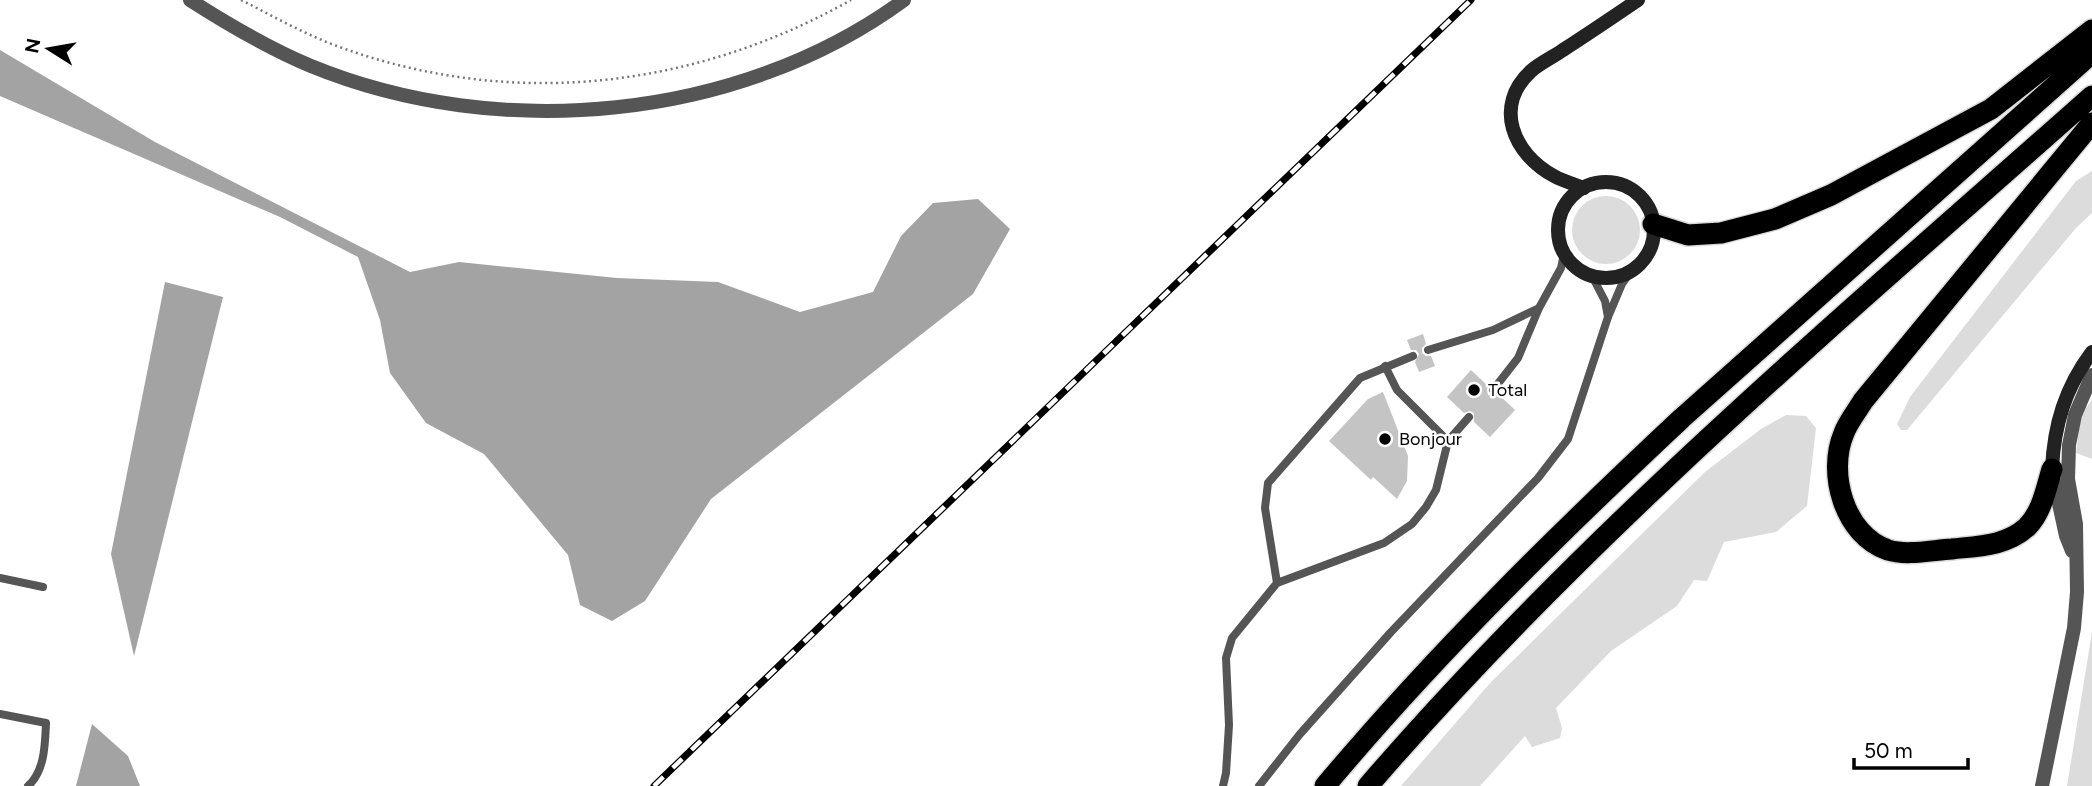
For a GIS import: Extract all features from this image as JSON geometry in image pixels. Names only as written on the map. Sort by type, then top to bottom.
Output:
[{"type":"highway","points":[[1653,224],[1688,235],[1721,233],[1775,219],[1831,195],[1991,109],[2092,30]]},
{"type":"highway","points":[[1325,786],[1449,648],[1554,539],[1617,479],[2092,53]]},
{"type":"highway","points":[[1368,786],[1468,676],[1634,508],[1814,343],[2092,96]]},
{"type":"highway","points":[[2052,469],[2039,511],[2028,526],[2012,538],[1989,545],[1911,552],[1891,551],[1874,544],[1854,524],[1842,499],[1837,468],[1843,434],[1863,401],[2092,123]]},
{"type":"main road","points":[[1584,188],[1554,177],[1526,153],[1515,138],[1511,105],[1518,87],[1532,71],[1638,0]]},
{"type":"main road","points":[[1605,182],[1628,187],[1645,202],[1653,224],[1653,239],[1647,254],[1632,270],[1610,278],[1592,276],[1576,268],[1564,254],[1558,232],[1560,217],[1571,197],[1584,188],[1605,182]]},
{"type":"main road","points":[[2052,469],[2055,433],[2062,405],[2072,383],[2092,352]]},
{"type":"street","points":[[190,0],[229,26],[278,51],[359,83],[430,101],[472,107],[543,111],[619,107],[660,101],[724,86],[788,63],[838,40],[904,0]]},
{"type":"street","points":[[2042,786],[2074,628],[2077,592],[2076,524],[2068,479],[2069,445],[2075,415],[2092,375]]},
{"type":"street","points":[[2052,469],[2066,537],[2075,559]]},
{"type":"lane","points":[[1493,390],[1518,358],[1539,308],[1561,268],[1564,254]]},
{"type":"lane","points":[[1259,786],[1354,673],[1538,478],[1568,439],[1608,317],[1622,284],[1632,270]]},
{"type":"lane","points":[[1592,276],[1605,301],[1608,317]]},
{"type":"lane","points":[[1428,350],[1493,330],[1539,308]]},
{"type":"lane","points":[[1277,583],[1265,508],[1268,483],[1360,378],[1413,356]]},
{"type":"lane","points":[[1385,366],[1397,390],[1448,441]]},
{"type":"lane","points":[[1223,786],[1228,738],[1226,657],[1232,638],[1277,583],[1384,543],[1412,524],[1436,490],[1448,441],[1469,417]]},
{"type":"lane","points":[[0,578],[43,587]]},
{"type":"lane","points":[[0,714],[46,723],[44,750],[36,779],[27,786]]},
{"type":"path","points":[[242,0],[312,36],[389,62],[442,74],[530,83],[611,80],[704,62],[782,36],[851,0]]},
{"type":"shaded area","points":[[0,50],[155,142],[410,272],[459,262],[617,278],[718,282],[800,312],[873,292],[901,236],[933,203],[978,199],[1010,229],[973,294],[711,499],[645,601],[612,621],[580,605],[568,555],[484,454],[426,423],[390,373],[380,320],[358,257],[280,217],[0,96]]},
{"type":"shaded area","points":[[2092,171],[2092,213],[2076,228],[1907,430],[1901,430],[1897,424],[1910,397],[2076,181]]},
{"type":"shaded area","points":[[1613,196],[1634,211],[1640,223],[1638,243],[1630,254],[1613,264],[1599,264],[1582,254],[1574,243],[1572,223],[1582,206],[1593,198]]},
{"type":"shaded area","points":[[165,282],[223,297],[134,656],[111,554]]},
{"type":"shaded area","points":[[2092,400],[2092,459],[2076,453],[2081,414]]},
{"type":"shaded area","points":[[1786,415],[1806,416],[1816,428],[1807,506],[1776,532],[1724,542],[1707,581],[1694,580],[1677,606],[1611,651],[1556,708],[1562,728],[1560,738],[1532,747],[1525,736],[1480,786],[1401,786],[1491,682],[1705,472],[1761,429]]},
{"type":"shaded area","points":[[2092,632],[2092,786],[2067,786]]},
{"type":"shaded area","points":[[92,724],[128,756],[140,786],[76,786]]},
{"type":"building","points":[[1423,334],[1426,344],[1422,353],[1431,356],[1435,366],[1419,372],[1415,362],[1419,354],[1416,350],[1411,350],[1407,340]]},
{"type":"building","points":[[1471,370],[1488,386],[1488,395],[1498,394],[1515,410],[1490,437],[1474,422],[1474,413],[1464,413],[1447,397]]},
{"type":"building","points":[[1383,392],[1408,456],[1407,481],[1397,499],[1373,477],[1371,480],[1329,441],[1368,399]]},
{"type":"railway","points":[[654,786],[1471,0]]},
{"type":"place","name":"Total","points":[[1474,390]]},
{"type":"place","name":"Bonjour","points":[[1385,439]]}]
